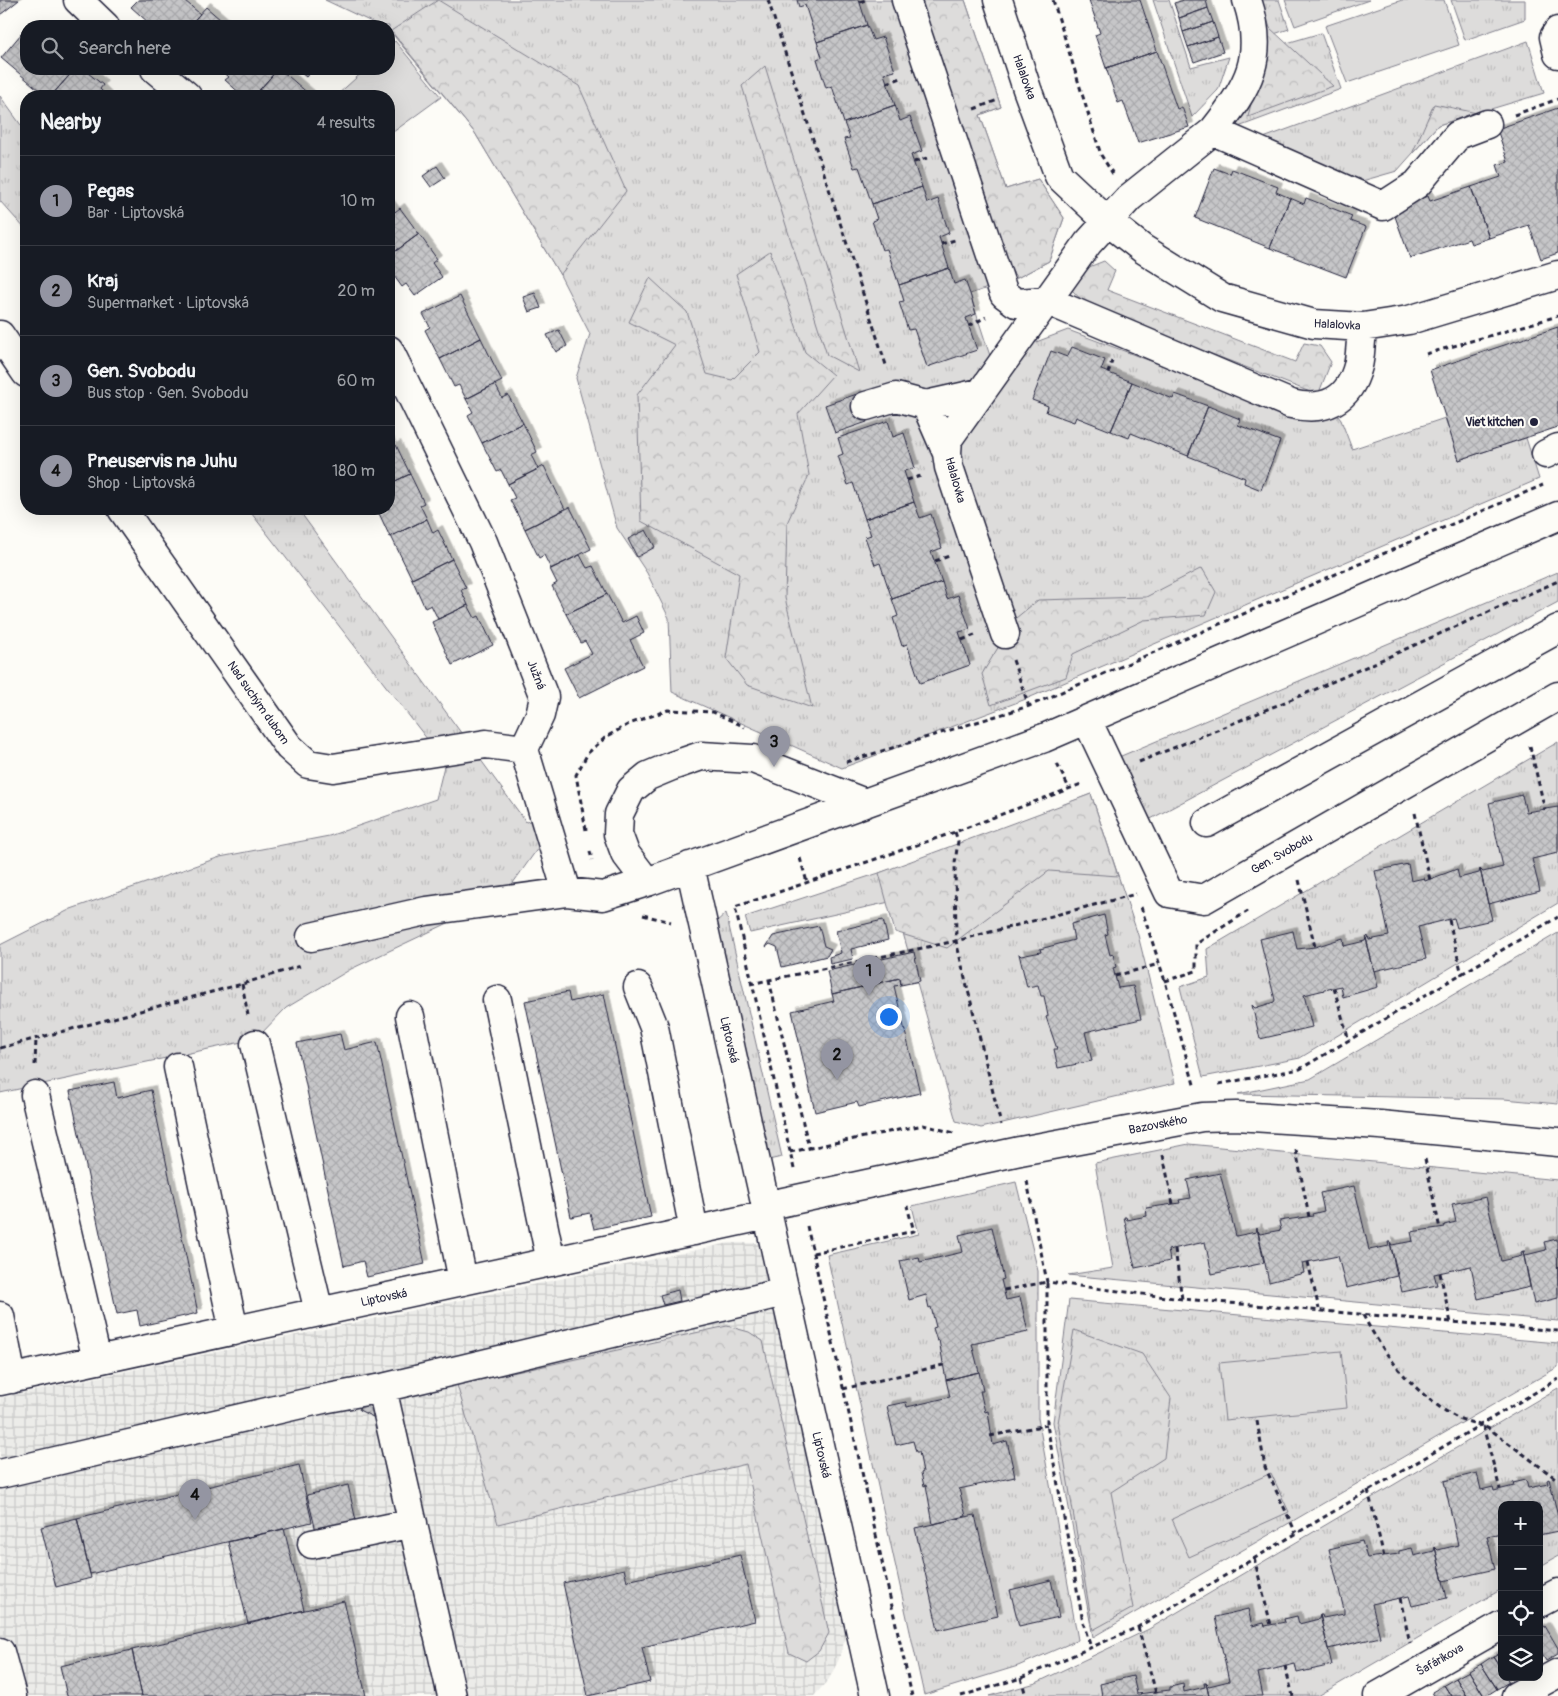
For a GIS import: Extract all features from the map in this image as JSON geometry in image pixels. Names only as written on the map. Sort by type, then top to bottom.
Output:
[{"type":"street","points":[[78,0],[99,20]]},
{"type":"street","points":[[906,0],[1004,294],[1016,303],[1048,301],[1291,404],[1308,408],[1319,407],[1345,399],[1358,367],[1363,327]]},
{"type":"street","name":"Halalovka","points":[[998,0],[1027,89],[1059,176],[1107,220],[1143,249],[1222,298],[1314,324],[1363,327],[1409,320],[1558,275]]},
{"type":"street","points":[[1107,220],[1128,198],[1213,131],[1244,88],[1256,55],[1256,30],[1247,0]]},
{"type":"street","points":[[1558,31],[1554,37],[1558,54]]},
{"type":"street","points":[[162,75],[180,90]]},
{"type":"street","points":[[1213,131],[1383,206],[1417,184],[1458,135],[1487,124]]},
{"type":"street","name":"Halalovka","points":[[1005,634],[949,467],[946,453],[948,439],[1088,243],[1107,220]]},
{"type":"street","points":[[0,335],[20,364]]},
{"type":"street","name":"Južná","points":[[395,362],[484,542],[544,697],[540,715],[524,749]]},
{"type":"street","points":[[866,406],[896,397],[926,405],[980,393]]},
{"type":"street","points":[[926,405],[946,453]]},
{"type":"street","name":"Nad suchým dubom","points":[[126,515],[289,747],[308,764],[333,768],[486,744],[524,749]]},
{"type":"street","points":[[311,938],[426,911],[567,892],[603,896],[647,882],[1044,738],[1558,516]]},
{"type":"street","points":[[1207,823],[1558,629]]},
{"type":"street","name":"Gen. Svobodu","points":[[1088,720],[1111,773],[1169,893],[1204,899],[1558,696]]},
{"type":"street","points":[[524,749],[567,892]]},
{"type":"street","points":[[647,882],[625,853],[618,834],[619,814],[631,790],[648,776],[672,766],[701,756],[753,759],[865,803]]},
{"type":"street","name":"Liptovská","points":[[690,866],[875,1696]]},
{"type":"street","points":[[638,987],[654,1027],[694,1231]]},
{"type":"street","points":[[497,1000],[551,1262]]},
{"type":"street","points":[[410,1016],[462,1281]]},
{"type":"street","points":[[255,1044],[319,1312]]},
{"type":"street","points":[[178,1067],[234,1330]]},
{"type":"street","points":[[35,1095],[97,1360]]},
{"type":"street","name":"Bazovského","points":[[766,1210],[801,1199],[1013,1152],[1202,1117],[1236,1116],[1380,1125],[1558,1142]]},
{"type":"street","name":"Liptovská","points":[[6,1380],[694,1231],[766,1210]]},
{"type":"street","points":[[0,1474],[323,1399],[382,1388],[785,1292]]},
{"type":"street","points":[[0,1316],[6,1380]]},
{"type":"street","points":[[382,1388],[452,1696]]},
{"type":"street","points":[[312,1544],[413,1523]]},
{"type":"street","points":[[1543,1601],[1558,1593]]},
{"type":"street","name":"Šafárikova","points":[[1378,1696],[1498,1627]]},
{"type":"street","points":[[0,1652],[12,1696]]},
{"type":"street","points":[[1516,1696],[1558,1673]]},
{"type":"path","points":[[768,0],[896,397]]},
{"type":"path","points":[[860,2],[865,0]]},
{"type":"path","points":[[945,120],[1027,89]]},
{"type":"path","points":[[1487,124],[1558,99]]},
{"type":"path","points":[[1426,354],[1558,316]]},
{"type":"path","points":[[843,763],[1029,706],[1537,488],[1547,482],[1552,451]]},
{"type":"path","points":[[912,1696],[735,907],[955,832],[1111,773],[1314,690],[1558,581]]},
{"type":"path","points":[[1013,661],[1029,706],[1044,738]]},
{"type":"path","points":[[586,832],[576,775],[588,753],[606,737],[629,724],[668,710],[712,712],[751,730]]},
{"type":"path","points":[[1529,744],[1544,810]]},
{"type":"path","points":[[1414,813],[1430,880]]},
{"type":"path","points":[[955,832],[958,841],[955,864],[956,941],[1047,1282],[1047,1425],[1083,1622],[1091,1648]]},
{"type":"path","points":[[588,841],[592,860]]},
{"type":"path","points":[[1300,881],[1316,947]]},
{"type":"path","points":[[718,992],[956,941],[1136,894]]},
{"type":"path","points":[[1195,1089],[1165,981],[1196,971],[1196,944],[1241,916]]},
{"type":"path","points":[[1214,1085],[1300,1069],[1349,1042],[1558,917]]},
{"type":"path","points":[[1449,920],[1462,975]]},
{"type":"path","points":[[1116,976],[1159,964]]},
{"type":"path","points":[[769,980],[809,1148]]},
{"type":"path","points":[[1334,988],[1349,1042]]},
{"type":"path","points":[[1186,1091],[1205,1087]]},
{"type":"path","points":[[790,1152],[923,1125],[958,1134]]},
{"type":"path","points":[[1295,1146],[1309,1217]]},
{"type":"path","points":[[1161,1149],[1173,1204]]},
{"type":"path","points":[[1424,1150],[1440,1229]]},
{"type":"path","points":[[813,1253],[914,1231],[907,1203]]},
{"type":"path","points":[[1175,1249],[1182,1299]]},
{"type":"path","points":[[1308,1262],[1319,1309]]},
{"type":"path","points":[[1440,1273],[1451,1323]]},
{"type":"path","points":[[1004,1290],[1047,1282],[1182,1299],[1319,1309],[1451,1323],[1558,1330]]},
{"type":"path","points":[[1363,1315],[1374,1338],[1410,1383],[1453,1416],[1483,1425],[1558,1480]]},
{"type":"path","points":[[843,1388],[943,1365]]},
{"type":"path","points":[[961,1696],[1021,1678],[1138,1627],[1558,1379]]},
{"type":"path","points":[[1257,1421],[1265,1467],[1296,1533]]},
{"type":"path","points":[[990,1436],[1047,1425]]},
{"type":"path","points":[[1483,1425],[1500,1489]]},
{"type":"path","points":[[1368,1490],[1384,1557]]},
{"type":"path","points":[[1254,1558],[1271,1625]]},
{"type":"path","points":[[1400,1598],[1410,1646]]},
{"type":"path","points":[[1138,1627],[1156,1693]]},
{"type":"path","points":[[1285,1666],[1293,1696]]},
{"type":"path","points":[[1021,1678],[1026,1696]]},
{"type":"shaded area","points":[[729,1243],[760,1243],[847,1632],[839,1659],[829,1679],[814,1696],[0,1696],[0,1398]]},
{"type":"green space","points":[[325,0],[965,0],[1001,107],[980,115],[1006,189],[1038,179],[1064,218],[1049,261],[1017,278],[970,294],[991,359],[1068,330],[1311,421],[1335,412],[1341,420],[1352,449],[1445,418],[1459,460],[1526,438],[1539,479],[1026,699],[842,768],[672,692],[669,618],[647,573],[617,528],[576,378],[590,334],[560,275],[475,133],[395,37],[395,20],[367,20]]},
{"type":"green space","points":[[438,0],[579,86],[626,191],[560,275],[475,133],[395,36],[395,28]]},
{"type":"green space","points":[[911,0],[965,0],[1001,107],[980,115],[1006,189],[1038,179],[1064,218],[1049,261],[1017,278],[999,253]]},
{"type":"green space","points":[[1153,0],[1169,0],[1191,67],[1229,57],[1218,90],[1192,117]]},
{"type":"green space","points":[[1252,0],[1279,0],[1289,29],[1262,38]]},
{"type":"green space","points":[[1261,0],[1270,28],[1333,86],[1248,117],[1263,50]]},
{"type":"green space","points":[[1285,0],[1369,0],[1295,26]]},
{"type":"green space","points":[[1402,0],[1444,0],[1459,45],[1347,83],[1325,26]]},
{"type":"green space","points":[[1451,0],[1525,0],[1525,19],[1465,40]]},
{"type":"green space","points":[[1321,33],[1341,89],[1233,129],[1252,99],[1263,50]]},
{"type":"green space","points":[[395,41],[441,97],[395,131],[395,90],[343,90],[359,75],[395,75]]},
{"type":"green space","points":[[1528,41],[1544,93],[1438,125],[1397,171],[1362,181],[1258,140]]},
{"type":"green space","points":[[765,66],[859,372],[827,355],[742,86]]},
{"type":"green space","points":[[0,96],[20,124],[20,223],[0,201]]},
{"type":"green space","points":[[1434,104],[1477,113],[1438,125],[1412,154]]},
{"type":"green space","points":[[770,251],[805,352],[833,375],[798,414],[809,475],[787,523],[785,598],[812,708],[747,685],[726,658],[739,574],[641,521],[637,395],[675,345],[629,322],[650,278],[687,312],[707,374],[732,380],[760,352],[736,274]]},
{"type":"green space","points":[[1104,261],[1115,271],[1107,290],[1295,362],[1304,343],[1320,346],[1331,362],[1318,395],[1087,306],[1071,289],[1084,269]]},
{"type":"green space","points":[[253,515],[302,515],[526,822],[542,817],[553,827],[503,897],[351,969],[286,1008],[256,1039],[0,1093],[0,945],[71,909],[220,857],[329,836],[436,799],[445,762]]},
{"type":"green space","points":[[1202,568],[1216,592],[1206,615],[1144,620],[1073,654],[1066,677],[991,705],[982,674],[1016,618],[1038,600],[1146,597]]},
{"type":"green space","points":[[1558,572],[1558,602],[1145,822],[1114,759]]},
{"type":"green space","points":[[1558,742],[1558,903],[1300,1058],[1203,1077],[1180,987],[1209,977],[1207,949]]},
{"type":"green space","points":[[1091,794],[1138,935],[1175,1083],[981,1128],[956,1121],[894,901],[750,933],[745,917],[943,852]]},
{"type":"green space","points":[[1091,794],[1118,876],[1049,871],[947,948],[895,932],[879,873]]},
{"type":"green space","points":[[726,913],[782,1157],[764,1161],[716,922]]},
{"type":"green space","points":[[1558,933],[1558,1104],[1504,1099],[1238,1094],[1310,1079]]},
{"type":"green space","points":[[1189,1144],[1558,1180],[1558,1321],[1068,1275],[1113,1268],[1095,1163]]},
{"type":"green space","points":[[1016,1182],[1038,1271],[1038,1418],[1078,1640],[1018,1666],[924,1695],[827,1255],[919,1234],[912,1206]]},
{"type":"green space","points":[[1069,1300],[1558,1343],[1558,1367],[1093,1637],[1053,1422]]},
{"type":"green space","points":[[727,1326],[749,1332],[763,1341],[829,1633],[819,1651],[806,1661],[789,1653],[746,1464],[498,1524],[457,1385]]},
{"type":"green space","points":[[1074,1330],[1142,1354],[1171,1398],[1164,1458],[1111,1492],[1133,1608],[1093,1630],[1058,1423]]},
{"type":"green space","points":[[1341,1351],[1347,1408],[1225,1420],[1219,1363]]},
{"type":"green space","points":[[1558,1388],[1558,1556],[1543,1565],[1543,1501],[1498,1501],[1498,1591],[1318,1696],[989,1696],[1036,1683],[1149,1629]]},
{"type":"green space","points":[[1271,1473],[1289,1512],[1189,1557],[1172,1519]]},
{"type":"building","points":[[0,0],[19,0],[0,15]]},
{"type":"building","points":[[138,0],[184,0],[200,14],[194,20],[146,20],[131,7]]},
{"type":"building","points":[[797,0],[859,0],[867,25],[817,42],[805,5],[799,7]]},
{"type":"building","points":[[1089,0],[1140,0],[1157,51],[1106,68],[1095,35],[1100,33]]},
{"type":"building","points":[[1184,0],[1206,0],[1208,8],[1179,18],[1174,3]]},
{"type":"building","points":[[206,7],[221,20],[194,20]]},
{"type":"building","points":[[1208,8],[1213,22],[1183,32],[1179,18]]},
{"type":"building","points":[[1213,22],[1218,37],[1188,47],[1183,32]]},
{"type":"building","points":[[867,25],[873,40],[883,37],[895,71],[884,74],[895,105],[844,123],[832,86],[826,88],[817,59],[822,57],[817,42]]},
{"type":"building","points":[[20,35],[20,74],[1,58]]},
{"type":"building","points":[[1218,37],[1223,52],[1194,62],[1188,47]]},
{"type":"building","points":[[1157,51],[1177,109],[1182,107],[1189,127],[1138,143],[1123,101],[1118,103],[1106,68]]},
{"type":"building","points":[[21,75],[70,75],[56,90],[39,90]]},
{"type":"building","points":[[70,75],[90,75],[103,85],[101,90],[56,90]]},
{"type":"building","points":[[227,75],[273,75],[259,90],[236,90],[225,80],[229,77]]},
{"type":"building","points":[[273,75],[287,75],[304,90],[259,90]]},
{"type":"building","points":[[895,105],[900,121],[910,117],[922,151],[911,155],[922,187],[872,204],[859,167],[854,168],[844,139],[850,138],[844,123]]},
{"type":"building","points":[[1558,108],[1558,253],[1541,259],[1529,225],[1489,238],[1471,187],[1501,177],[1497,165],[1508,162],[1497,129]]},
{"type":"building","points":[[437,166],[445,178],[431,187],[423,176]]},
{"type":"building","points":[[1214,168],[1230,174],[1232,169],[1278,187],[1276,192],[1290,198],[1270,248],[1195,218]]},
{"type":"building","points":[[922,187],[927,203],[938,199],[949,233],[939,237],[949,268],[899,285],[887,249],[882,250],[872,221],[877,219],[872,204]]},
{"type":"building","points":[[1471,187],[1489,238],[1471,244],[1469,239],[1410,258],[1392,208],[1428,196],[1430,201]]},
{"type":"building","points":[[1290,198],[1304,204],[1306,198],[1352,216],[1350,221],[1366,227],[1346,277],[1270,248]]},
{"type":"building","points":[[400,208],[419,234],[395,252],[395,212]]},
{"type":"building","points":[[419,234],[437,259],[432,263],[442,277],[415,296],[406,284],[402,287],[395,277],[395,252]]},
{"type":"building","points":[[949,268],[954,284],[965,280],[970,294],[976,314],[966,318],[977,350],[927,367],[914,329],[908,330],[899,302],[904,301],[899,285]]},
{"type":"building","points":[[535,293],[541,308],[529,312],[523,297]]},
{"type":"building","points":[[460,296],[481,338],[440,359],[425,330],[430,327],[423,314]]},
{"type":"building","points":[[1558,327],[1558,427],[1459,460],[1430,370]]},
{"type":"building","points":[[559,330],[567,346],[556,352],[547,335]]},
{"type":"building","points":[[481,338],[502,381],[466,399],[459,385],[454,387],[440,359]]},
{"type":"building","points":[[1072,347],[1105,360],[1101,370],[1132,382],[1111,431],[1076,417],[1074,422],[1046,412],[1048,406],[1032,400],[1051,351],[1067,357]]},
{"type":"building","points":[[1132,382],[1173,399],[1175,394],[1208,406],[1188,456],[1131,433],[1129,438],[1111,431]]},
{"type":"building","points":[[495,384],[502,398],[508,395],[523,423],[482,443],[468,415],[473,412],[466,399]]},
{"type":"building","points":[[857,394],[867,422],[835,433],[825,405]]},
{"type":"building","points":[[1208,406],[1240,419],[1238,425],[1280,441],[1261,490],[1244,483],[1245,478],[1188,456]]},
{"type":"building","points":[[888,421],[893,437],[904,433],[915,468],[904,471],[914,502],[865,519],[853,483],[848,485],[838,456],[843,454],[838,438]]},
{"type":"building","points":[[523,423],[537,452],[531,455],[538,469],[508,484],[501,470],[497,472],[482,443]]},
{"type":"building","points":[[396,445],[410,474],[395,481]]},
{"type":"building","points":[[544,466],[565,509],[525,529],[510,500],[515,498],[508,484]]},
{"type":"building","points":[[410,474],[424,503],[420,505],[427,519],[390,537],[380,515],[395,515],[395,481]]},
{"type":"building","points":[[914,502],[920,518],[931,514],[942,548],[931,552],[942,582],[892,599],[880,563],[875,565],[865,537],[871,535],[865,519]]},
{"type":"building","points":[[570,507],[591,549],[551,569],[544,555],[539,558],[525,529]]},
{"type":"building","points":[[427,519],[433,533],[438,530],[452,559],[412,579],[391,536]]},
{"type":"building","points":[[646,530],[655,547],[637,557],[628,539]]},
{"type":"building","points":[[580,555],[587,568],[593,566],[607,594],[566,614],[552,586],[557,583],[550,569]]},
{"type":"building","points":[[452,559],[466,588],[461,590],[468,605],[438,619],[431,605],[425,608],[412,579]]},
{"type":"building","points":[[942,582],[947,599],[958,595],[970,629],[959,632],[970,665],[920,683],[907,644],[902,646],[893,618],[898,616],[892,599]]},
{"type":"building","points":[[607,594],[622,623],[636,616],[644,633],[630,640],[643,666],[579,698],[564,668],[592,654],[585,641],[581,643],[566,614]]},
{"type":"building","points":[[468,605],[475,618],[479,616],[493,645],[452,665],[432,622]]},
{"type":"building","points":[[1522,795],[1526,812],[1558,807],[1558,853],[1532,859],[1540,891],[1488,904],[1480,869],[1483,872],[1503,867],[1489,803]]},
{"type":"building","points":[[1408,864],[1411,881],[1424,878],[1425,881],[1457,869],[1459,878],[1479,873],[1480,869],[1492,920],[1457,928],[1454,918],[1418,927],[1426,959],[1374,971],[1366,938],[1368,936],[1369,940],[1389,936],[1375,871]]},
{"type":"building","points":[[1104,915],[1108,934],[1105,935],[1110,955],[1113,954],[1116,967],[1113,968],[1118,988],[1133,986],[1141,1019],[1085,1032],[1092,1061],[1058,1068],[1054,1049],[1057,1049],[1046,1017],[1048,1016],[1044,996],[1041,996],[1038,985],[1027,987],[1019,954],[1021,956],[1041,952],[1040,949],[1074,940],[1071,924]]},
{"type":"building","points":[[883,920],[888,940],[851,949],[853,959],[830,964],[829,957],[841,953],[836,931]]},
{"type":"building","points":[[819,926],[824,946],[831,949],[827,956],[782,967],[777,947],[770,944],[766,947],[773,936]]},
{"type":"building","points":[[1293,931],[1297,949],[1315,947],[1343,938],[1344,946],[1365,941],[1366,938],[1378,987],[1343,997],[1341,986],[1304,995],[1312,1027],[1260,1039],[1252,1005],[1255,1008],[1275,1000],[1260,939]]},
{"type":"building","points":[[914,952],[920,981],[901,985],[900,978],[832,994],[827,971]]},
{"type":"building","points":[[900,978],[901,985],[894,986],[920,1093],[859,1107],[857,1102],[815,1112],[792,1011],[834,1001],[832,994]]},
{"type":"building","points":[[568,992],[570,1002],[604,994],[651,1217],[594,1229],[590,1213],[571,1217],[525,1001]]},
{"type":"building","points":[[340,1034],[344,1050],[377,1042],[425,1264],[367,1277],[363,1261],[344,1266],[297,1043]]},
{"type":"building","points":[[114,1082],[117,1098],[151,1090],[198,1313],[140,1326],[137,1310],[117,1314],[70,1091]]},
{"type":"building","points":[[1220,1173],[1236,1236],[1256,1232],[1257,1228],[1264,1263],[1212,1274],[1205,1242],[1168,1250],[1170,1261],[1135,1268],[1124,1217],[1127,1220],[1147,1216],[1146,1208],[1180,1203],[1179,1200],[1191,1198],[1187,1180]]},
{"type":"building","points":[[1354,1186],[1369,1250],[1389,1246],[1388,1242],[1390,1242],[1397,1276],[1346,1288],[1338,1256],[1302,1263],[1304,1273],[1269,1282],[1258,1231],[1260,1234],[1281,1230],[1279,1221],[1313,1216],[1312,1214],[1324,1211],[1320,1193]]},
{"type":"building","points":[[1486,1197],[1501,1261],[1522,1256],[1521,1252],[1523,1251],[1530,1287],[1478,1299],[1471,1266],[1434,1274],[1437,1285],[1402,1292],[1390,1242],[1392,1245],[1413,1241],[1411,1232],[1445,1227],[1444,1225],[1456,1222],[1452,1204]]},
{"type":"building","points":[[992,1227],[1004,1279],[1001,1280],[1006,1300],[1020,1297],[1028,1332],[972,1344],[979,1372],[946,1380],[939,1340],[937,1341],[933,1328],[936,1327],[931,1307],[929,1308],[926,1295],[909,1300],[900,1261],[919,1257],[920,1262],[963,1252],[959,1235]]},
{"type":"building","points":[[1557,1239],[1558,1298],[1534,1304],[1523,1251],[1525,1251],[1526,1255],[1546,1250],[1544,1242]]},
{"type":"building","points":[[678,1290],[680,1301],[663,1305],[660,1295]]},
{"type":"building","points":[[979,1372],[983,1391],[980,1391],[985,1412],[988,1411],[993,1445],[1007,1441],[1015,1477],[959,1489],[966,1516],[933,1524],[926,1485],[924,1486],[921,1473],[923,1472],[919,1452],[916,1452],[913,1441],[896,1445],[887,1406],[906,1402],[907,1407],[950,1397],[946,1380]]},
{"type":"building","points":[[363,1402],[380,1410],[375,1418],[359,1410]]},
{"type":"building","points":[[299,1465],[312,1522],[90,1574],[77,1518]]},
{"type":"building","points":[[1477,1473],[1481,1490],[1493,1487],[1494,1491],[1514,1486],[1513,1483],[1526,1480],[1528,1488],[1548,1484],[1547,1480],[1549,1479],[1558,1516],[1558,1531],[1543,1534],[1543,1501],[1498,1501],[1498,1534],[1487,1536],[1495,1569],[1443,1581],[1435,1547],[1438,1550],[1458,1545],[1444,1481]]},
{"type":"building","points":[[348,1485],[356,1521],[316,1531],[307,1495]]},
{"type":"building","points":[[975,1515],[998,1616],[938,1630],[915,1528]]},
{"type":"building","points":[[77,1518],[91,1578],[56,1587],[41,1527]]},
{"type":"building","points":[[284,1529],[304,1610],[248,1624],[228,1542]]},
{"type":"building","points":[[1362,1541],[1367,1558],[1399,1554],[1399,1551],[1412,1548],[1414,1556],[1434,1551],[1435,1547],[1447,1598],[1412,1606],[1409,1596],[1372,1604],[1380,1637],[1328,1649],[1320,1615],[1323,1618],[1344,1614],[1329,1549]]},
{"type":"building","points":[[740,1555],[755,1621],[642,1647],[650,1682],[588,1696],[563,1583],[624,1569],[627,1581]]},
{"type":"building","points":[[1051,1580],[1059,1617],[1019,1626],[1010,1590]]},
{"type":"building","points":[[344,1601],[366,1696],[142,1696],[132,1650]]},
{"type":"building","points":[[1248,1609],[1252,1626],[1264,1623],[1265,1626],[1285,1622],[1284,1619],[1297,1616],[1299,1624],[1319,1619],[1320,1615],[1332,1665],[1297,1673],[1295,1664],[1258,1673],[1263,1696],[1209,1696],[1206,1683],[1209,1686],[1229,1681],[1215,1617]]},
{"type":"building","points":[[1545,1626],[1558,1648],[1558,1654],[1546,1661],[1543,1656],[1543,1627]]},
{"type":"building","points":[[132,1650],[142,1696],[67,1696],[60,1666]]},
{"type":"building","points":[[1498,1654],[1498,1664],[1493,1656]]},
{"type":"building","points":[[1493,1656],[1498,1664],[1498,1681],[1509,1682],[1497,1689],[1481,1664]]},
{"type":"building","points":[[1481,1664],[1497,1689],[1486,1696],[1484,1696],[1469,1671]]},
{"type":"building","points":[[1469,1671],[1484,1696],[1467,1696],[1456,1678]]},
{"type":"building","points":[[1133,1676],[1137,1694],[1170,1690],[1170,1687],[1183,1684],[1184,1692],[1205,1687],[1204,1683],[1206,1683],[1209,1696],[1102,1696],[1100,1684]]},
{"type":"building","points":[[1456,1678],[1467,1696],[1451,1696],[1444,1685]]},
{"type":"building","points":[[1444,1685],[1451,1696],[1434,1696],[1432,1692]]},
{"type":"place","name":"Viet kitchen","points":[[1534,422]]},
{"type":"place","name":"Gen. Svobodu","points":[[774,767]]},
{"type":"place","name":"Pegas","points":[[869,996]]},
{"type":"place","name":"Kraj","points":[[837,1080]]},
{"type":"place","name":"Pneuservis na Juhu","points":[[195,1520]]}]
